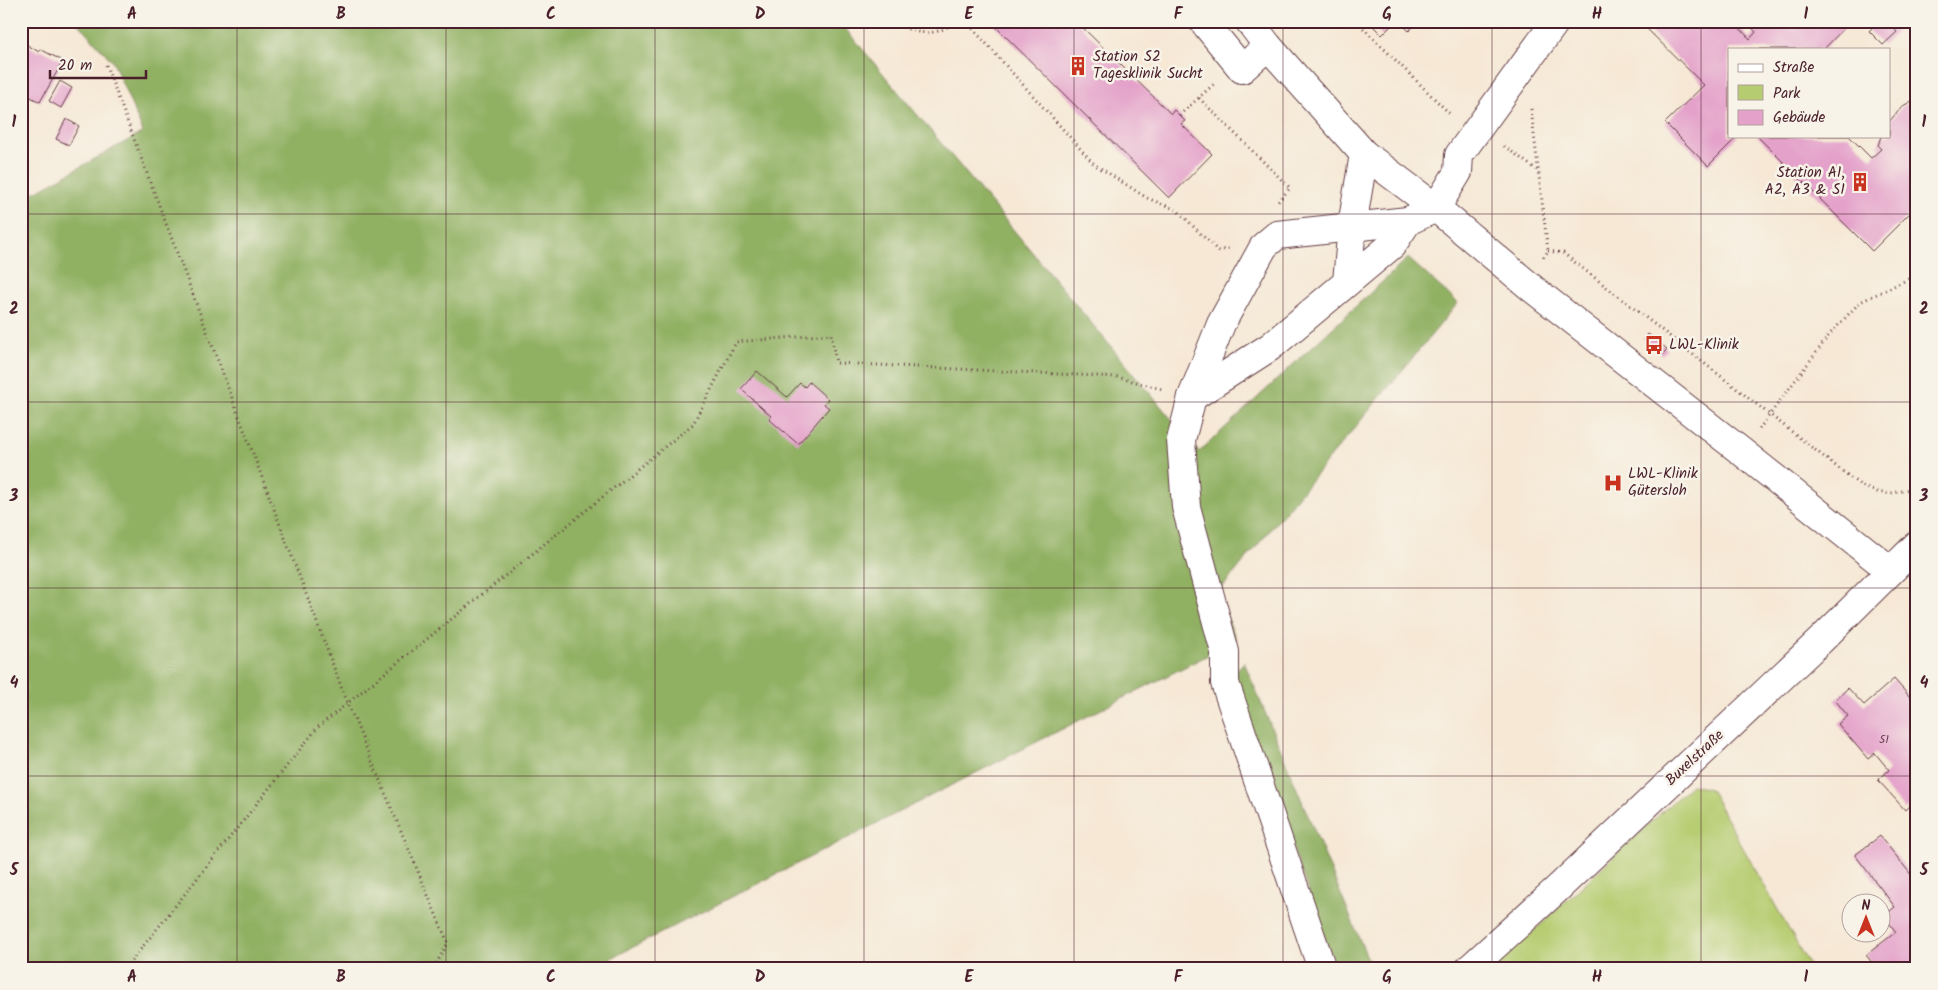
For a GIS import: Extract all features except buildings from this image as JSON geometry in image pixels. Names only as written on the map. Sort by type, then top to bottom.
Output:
[{"type":"street","points":[[1203,21],[1242,70],[1268,46]]},
{"type":"street","points":[[1249,21],[1268,46],[1364,154],[1436,208],[1533,289],[1890,570]]},
{"type":"street","points":[[1322,969],[1225,682],[1225,652],[1186,508],[1181,440],[1192,397],[1221,324],[1264,246],[1277,235],[1408,221],[1436,208],[1458,172],[1459,155],[1556,21]]},
{"type":"street","points":[[1347,282],[1352,226],[1364,154]]},
{"type":"street","points":[[1192,397],[1270,347],[1392,245],[1408,221]]},
{"type":"street","name":"Buxelstraße","points":[[1469,969],[1556,890],[1821,640],[1917,545]]},
{"type":"path","points":[[894,21],[916,33],[934,33],[955,21]]},
{"type":"path","points":[[966,21],[1094,164],[1147,198],[1177,210],[1218,251],[1236,247]]},
{"type":"path","points":[[1356,21],[1459,123],[1490,136],[1537,170]]},
{"type":"path","points":[[1526,61],[1537,170],[1548,252],[1563,253],[1860,484],[1875,493],[1895,492],[1917,487]]},
{"type":"path","points":[[1183,112],[1237,64]]},
{"type":"path","points":[[106,65],[347,702],[448,943],[433,969]]},
{"type":"path","points":[[1199,98],[1290,188],[1271,209]]},
{"type":"path","points":[[1742,452],[1830,334],[1860,302],[1917,275]]},
{"type":"path","points":[[125,969],[318,727],[693,424],[736,342],[831,334],[836,363],[1117,377],[1192,397]]},
{"type":"green space","points":[[76,21],[839,21],[1199,452],[1408,258],[1458,303],[1217,594],[1236,639],[590,969],[21,969],[21,200],[143,132],[113,62]]},
{"type":"green space","points":[[1244,662],[1372,969],[1336,969],[1231,676]]},
{"type":"green space","points":[[1691,785],[1710,789],[1811,969],[1493,969]]},
{"type":"place","name":"Station S2 Tagesklinik Sucht","points":[[1078,66]]},
{"type":"place","name":"Station A1, A2, A3 & S1","points":[[1860,182]]},
{"type":"place","name":"LWL-Klinik","points":[[1654,345]]},
{"type":"place","name":"LWL-Klinik Gütersloh","points":[[1613,483]]}]
